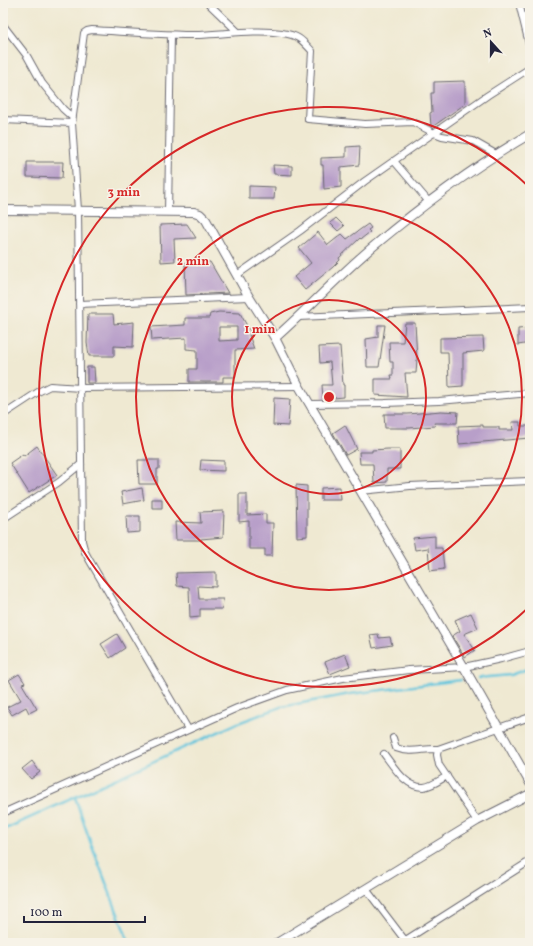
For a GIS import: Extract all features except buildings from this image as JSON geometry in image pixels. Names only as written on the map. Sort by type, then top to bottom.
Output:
[{"type":"street","points":[[208,3],[237,31]]},
{"type":"street","points":[[519,3],[530,48]]},
{"type":"street","points":[[3,25],[27,56],[42,83],[72,120]]},
{"type":"street","points":[[188,729],[85,552],[82,541],[78,210],[72,120],[84,33],[87,30],[92,30],[171,35],[212,34],[237,31],[283,33],[300,38],[312,51],[308,119],[365,124],[399,121],[413,122],[442,136],[473,141],[496,154]]},
{"type":"street","points":[[168,212],[171,35]]},
{"type":"street","points":[[237,275],[300,231],[365,181],[488,95],[530,68]]},
{"type":"street","points":[[3,120],[72,120]]},
{"type":"street","points":[[275,338],[374,246],[429,202],[496,154],[530,134]]},
{"type":"street","points":[[394,161],[429,202]]},
{"type":"street","points":[[3,210],[194,212],[200,214],[206,220],[249,297],[275,338],[299,386],[464,667],[530,783]]},
{"type":"street","points":[[79,304],[249,297]]},
{"type":"street","points":[[298,317],[530,307]]},
{"type":"street","points":[[3,415],[50,386],[81,388],[299,386]]},
{"type":"street","points":[[310,404],[431,401],[530,393]]},
{"type":"street","points":[[3,519],[59,482],[81,464]]},
{"type":"street","points":[[361,491],[410,486],[530,481]]},
{"type":"street","points":[[3,813],[150,748],[188,729],[237,708],[287,690],[343,678],[409,670],[464,667],[530,651]]},
{"type":"street","points":[[393,738],[396,748],[403,751],[431,748],[438,749],[530,717]]},
{"type":"street","points":[[438,749],[436,755],[439,765],[477,821]]},
{"type":"street","points":[[384,754],[407,782],[416,786],[425,787],[447,776]]},
{"type":"street","points":[[277,943],[477,821],[530,794]]},
{"type":"street","points":[[366,890],[404,942],[530,861]]},
{"type":"waterway","points":[[478,678],[510,675],[530,668]]},
{"type":"waterway","points":[[3,830],[238,723],[281,707],[350,694],[461,680]]},
{"type":"waterway","points":[[75,797],[129,943]]}]
